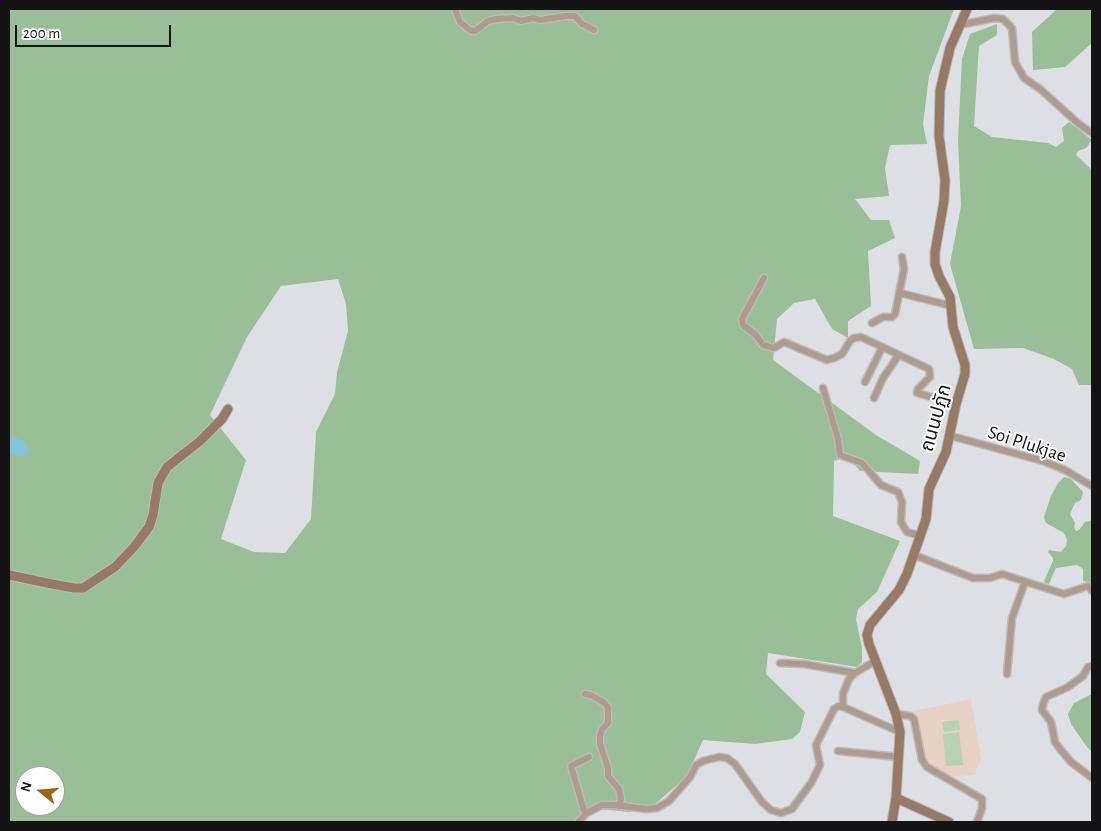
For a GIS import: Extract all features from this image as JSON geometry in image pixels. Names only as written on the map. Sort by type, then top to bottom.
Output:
[{"type":"main road","name":"ถนนปฏัก","points":[[892,822],[896,798],[900,732],[896,714],[866,634],[870,625],[899,590],[921,536],[926,519],[929,489],[946,452],[951,436],[956,404],[965,374],[965,365],[954,328],[950,297],[935,264],[935,252],[944,201],[945,180],[939,136],[938,111],[944,70],[959,25],[967,9]]},
{"type":"main road","points":[[9,575],[74,588],[83,588],[115,567],[134,547],[149,527],[158,483],[167,467],[200,441],[222,419],[228,409]]},
{"type":"main road","points":[[896,798],[949,822]]},
{"type":"street","points":[[455,9],[460,22],[470,30],[475,31],[488,21],[496,19],[512,18],[521,21],[533,18],[540,20],[566,16],[575,16],[582,24],[594,30]]},
{"type":"street","points":[[959,25],[995,18],[1004,19],[1012,28],[1015,62],[1024,78],[1092,133]]},
{"type":"street","points":[[872,323],[883,317],[892,317],[895,314],[904,269],[902,257]]},
{"type":"street","points":[[764,278],[742,319],[743,325],[756,335],[763,345],[774,348],[784,342],[827,360],[842,354],[850,341],[861,337],[929,369],[930,377],[918,389],[917,393],[956,404]]},
{"type":"street","points":[[900,293],[952,306]]},
{"type":"street","points":[[865,382],[882,348]]},
{"type":"street","points":[[874,398],[883,378],[898,356]]},
{"type":"street","points":[[823,388],[838,439],[840,455],[862,463],[881,484],[898,492],[902,502],[901,522],[907,532],[921,536]]},
{"type":"street","name":"Soi Plukjae","points":[[951,436],[1043,461],[1065,470],[1092,486]]},
{"type":"street","points":[[914,554],[973,578],[990,578],[1002,574],[1064,594],[1088,586],[1092,591]]},
{"type":"street","points":[[1007,674],[1012,618],[1025,582]]},
{"type":"street","points":[[843,707],[842,694],[849,679],[855,673],[875,661]]},
{"type":"street","points":[[780,663],[804,664],[855,673]]},
{"type":"street","points":[[1092,666],[1088,667],[1083,676],[1068,687],[1046,697],[1042,710],[1054,728],[1055,742],[1071,762],[1092,778]]},
{"type":"street","points":[[585,694],[591,695],[608,707],[608,722],[602,729],[600,744],[608,768],[608,776],[619,789],[621,798],[619,806]]},
{"type":"street","points":[[578,822],[585,814],[602,805],[646,809],[657,808],[669,801],[690,777],[696,766],[703,761],[719,757],[727,758],[735,764],[762,802],[772,810],[782,813],[792,809],[811,783],[820,765],[816,745],[834,709],[839,706],[843,707],[900,732]]},
{"type":"street","points":[[896,714],[910,716],[914,719],[922,760],[928,767],[982,799],[982,808],[977,822]]},
{"type":"street","points":[[838,751],[899,758]]},
{"type":"street","points":[[585,814],[571,766],[589,757]]},
{"type":"shaded area","points":[[971,699],[981,759],[974,775],[940,777],[920,763],[909,712]]},
{"type":"green space","points":[[9,9],[954,9],[929,76],[923,124],[927,144],[890,145],[885,168],[889,196],[855,199],[871,220],[889,220],[895,238],[868,251],[871,306],[848,321],[848,338],[832,329],[815,299],[794,303],[777,319],[773,360],[876,435],[920,461],[918,474],[860,471],[848,456],[834,461],[833,516],[900,541],[877,592],[858,609],[856,619],[862,648],[862,662],[857,667],[768,653],[766,674],[805,712],[800,732],[792,739],[755,744],[703,740],[687,776],[653,806],[629,812],[599,809],[579,822],[9,822]],"holes":[[[338,279],[346,304],[348,331],[337,372],[335,394],[316,432],[311,519],[285,553],[254,552],[221,539],[246,460],[210,415],[247,337],[281,286]]]},
{"type":"green space","points":[[1057,9],[1092,9],[1092,43],[1065,67],[1033,70],[1032,32]]},
{"type":"green space","points":[[997,24],[997,35],[979,46],[974,126],[992,137],[1048,143],[1056,147],[1064,141],[1062,128],[1069,122],[1092,140],[1086,148],[1078,151],[1076,155],[1092,170],[1092,385],[1079,385],[1072,369],[1054,359],[1023,348],[974,349],[950,264],[961,206],[958,140],[962,59],[970,34]]},
{"type":"green space","points":[[1064,477],[1071,479],[1083,492],[1081,500],[1075,503],[1070,514],[1075,523],[1076,531],[1085,522],[1090,521],[1092,517],[1092,587],[1088,582],[1083,581],[1083,569],[1077,565],[1056,568],[1049,584],[1044,581],[1053,561],[1048,552],[1049,550],[1061,552],[1066,546],[1067,540],[1064,533],[1046,523],[1044,517],[1051,496],[1058,483]]},
{"type":"green space","points":[[1092,694],[1092,752],[1071,724],[1068,714],[1074,703]]},
{"type":"green space","points":[[959,720],[960,730],[944,732],[942,722]]},
{"type":"green space","points":[[959,732],[963,765],[946,766],[943,734]]},
{"type":"water","points":[[16,437],[24,442],[29,449],[28,454],[20,456],[10,453],[9,442],[11,438]]}]
